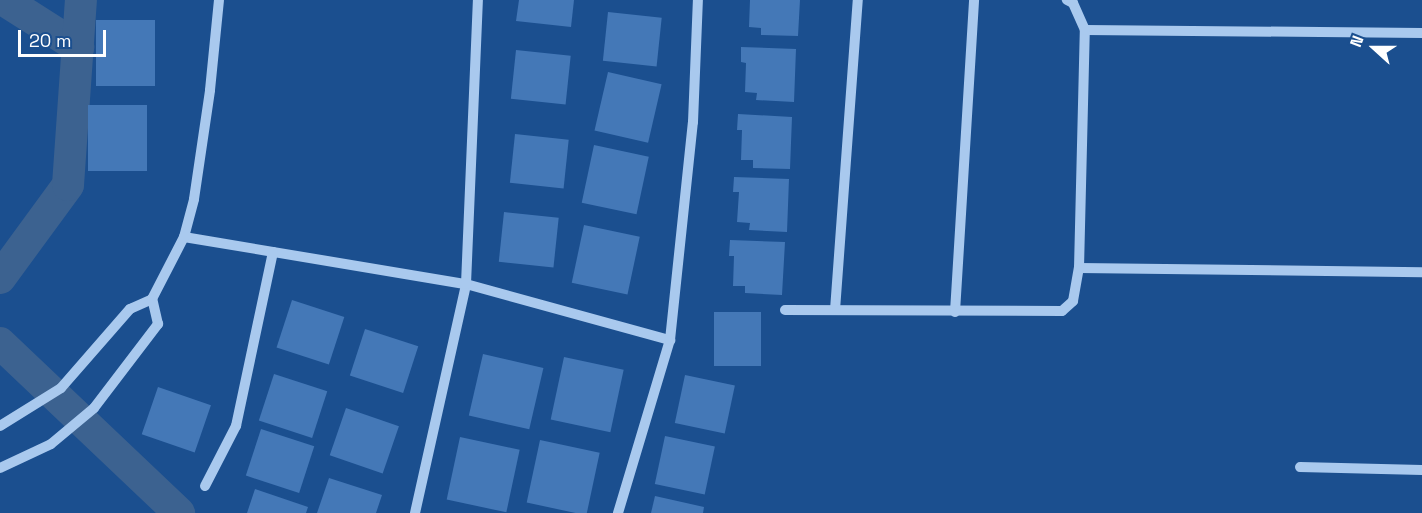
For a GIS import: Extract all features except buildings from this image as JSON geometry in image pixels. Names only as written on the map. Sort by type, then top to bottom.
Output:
[{"type":"street","points":[[0,426],[61,388],[130,309],[152,298],[184,237],[194,199],[210,90],[219,0]]},
{"type":"street","points":[[415,513],[466,284],[478,0]]},
{"type":"street","points":[[618,513],[670,340],[693,122],[698,0]]},
{"type":"street","points":[[835,310],[858,0]]},
{"type":"street","points":[[955,312],[974,0]]},
{"type":"street","points":[[785,310],[1062,311],[1073,301],[1079,268],[1085,30],[1073,3],[1067,0]]},
{"type":"street","points":[[1085,30],[1422,33]]},
{"type":"street","points":[[184,237],[466,284],[670,340]]},
{"type":"street","points":[[205,486],[237,426],[273,252]]},
{"type":"street","points":[[1079,268],[1422,272]]},
{"type":"street","points":[[0,468],[51,444],[94,408],[158,324],[152,298]]},
{"type":"street","points":[[1300,467],[1422,470]]},
{"type":"waterway","points":[[4,0],[78,47]]},
{"type":"waterway","points":[[0,278],[68,185],[81,0]]},
{"type":"waterway","points":[[0,343],[179,513]]}]
